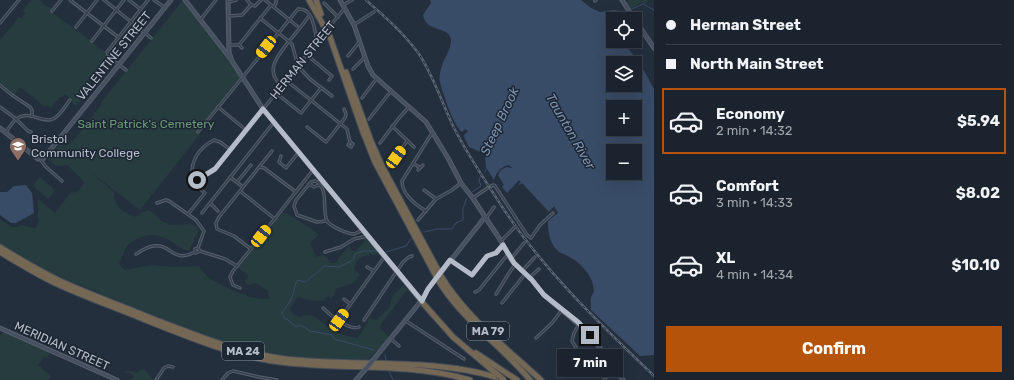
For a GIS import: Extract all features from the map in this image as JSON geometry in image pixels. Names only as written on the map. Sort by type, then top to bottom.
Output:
[{"type":"highway","name":"MA 79","points":[[311,0],[323,17],[333,39],[371,141],[382,166],[438,276],[471,315],[541,380]]},
{"type":"highway","name":"MA 79","points":[[311,0],[330,36],[375,162],[450,298],[530,380]]},
{"type":"highway","points":[[316,0],[323,17]]},
{"type":"highway","name":"MA 24","points":[[0,247],[38,270],[68,284],[205,339],[242,350],[274,357],[301,360],[455,368],[482,373],[504,380]]},
{"type":"highway","name":"MA 24","points":[[0,252],[36,273],[71,290],[200,341],[236,353],[290,363],[426,371],[470,380]]},
{"type":"highway","points":[[422,301],[458,342],[504,380]]},
{"type":"highway","points":[[442,325],[479,355],[517,380]]},
{"type":"main road","name":"VALENTINE STREET","points":[[40,160],[46,157],[171,0]]},
{"type":"main road","points":[[340,0],[354,25],[369,69],[376,78],[425,121],[447,156],[461,183],[473,198],[515,265],[530,278],[544,295],[580,324],[615,367],[623,380]]},
{"type":"main road","points":[[622,0],[630,12]]},
{"type":"main road","points":[[188,1],[232,61],[263,109],[299,152],[320,182],[363,230],[422,301]]},
{"type":"main road","points":[[228,1],[232,61]]},
{"type":"main road","points":[[642,30],[654,48]]},
{"type":"main road","points":[[0,128],[40,160]]},
{"type":"main road","points":[[356,380],[422,301],[428,289],[485,217]]},
{"type":"main road","name":"MERIDIAN STREET","points":[[0,328],[117,380]]},
{"type":"street","points":[[0,23],[18,0]]},
{"type":"street","points":[[52,11],[61,0]]},
{"type":"street","points":[[70,0],[118,37]]},
{"type":"street","points":[[76,27],[97,0]]},
{"type":"street","points":[[104,0],[151,38]]},
{"type":"street","points":[[92,41],[124,0]]},
{"type":"street","points":[[129,0],[141,9]]},
{"type":"street","points":[[126,70],[106,53],[148,0]]},
{"type":"street","points":[[154,0],[165,8]]},
{"type":"street","points":[[201,20],[216,0]]},
{"type":"street","points":[[228,1],[236,0]]},
{"type":"street","points":[[247,0],[251,5]]},
{"type":"street","points":[[229,16],[242,15],[251,5],[255,6],[261,0]]},
{"type":"street","points":[[265,0],[296,26]]},
{"type":"street","points":[[274,7],[276,0]]},
{"type":"street","points":[[344,6],[352,0]]},
{"type":"street","points":[[324,3],[338,17]]},
{"type":"street","points":[[239,45],[271,5]]},
{"type":"street","name":"HERMAN STREET","points":[[196,180],[214,170],[338,17],[344,6]]},
{"type":"street","points":[[198,132],[295,11],[299,9],[310,16],[315,26],[318,41]]},
{"type":"street","points":[[354,25],[374,12]]},
{"type":"street","points":[[282,86],[275,77],[274,66],[276,60],[289,41],[310,16]]},
{"type":"street","points":[[260,18],[293,45],[298,66],[310,79],[332,96]]},
{"type":"street","points":[[651,43],[654,39]]},
{"type":"street","points":[[348,56],[360,41]]},
{"type":"street","points":[[230,45],[239,45],[242,48]]},
{"type":"street","points":[[307,55],[332,76],[329,80]]},
{"type":"street","points":[[352,69],[365,57]]},
{"type":"street","points":[[362,98],[376,78]]},
{"type":"street","points":[[286,81],[348,131],[350,142]]},
{"type":"street","points":[[0,84],[12,95],[30,107],[32,110],[32,116]]},
{"type":"street","points":[[276,93],[301,114],[322,88]]},
{"type":"street","points":[[369,119],[391,91]]},
{"type":"street","points":[[5,132],[16,119],[23,116],[32,116],[46,120],[53,119],[70,100]]},
{"type":"street","points":[[218,107],[246,130]]},
{"type":"street","points":[[380,143],[392,126],[409,107]]},
{"type":"street","points":[[0,108],[31,132]]},
{"type":"street","points":[[307,127],[326,142],[346,116],[344,109]]},
{"type":"street","points":[[202,213],[274,122]]},
{"type":"street","points":[[392,126],[414,147]]},
{"type":"street","points":[[426,212],[406,193],[402,184],[403,177],[432,132]]},
{"type":"street","points":[[188,214],[205,192],[198,187],[196,180],[192,177],[192,164],[195,157],[213,140],[217,140],[231,150]]},
{"type":"street","points":[[389,166],[407,141]]},
{"type":"street","points":[[251,248],[234,236],[220,232],[216,228],[218,219],[272,151]]},
{"type":"street","points":[[281,156],[279,162],[286,168],[299,152]]},
{"type":"street","points":[[40,160],[62,181]]},
{"type":"street","points":[[413,163],[420,168]]},
{"type":"street","points":[[237,182],[250,165]]},
{"type":"street","points":[[418,170],[423,165]]},
{"type":"street","points":[[260,167],[264,168],[296,192]]},
{"type":"street","points":[[240,288],[234,286],[230,280],[231,274],[313,170]]},
{"type":"street","points":[[230,177],[244,187]]},
{"type":"street","points":[[320,182],[312,181],[295,202],[294,206],[297,215],[316,222],[327,221]]},
{"type":"street","points":[[309,184],[314,187],[320,182]]},
{"type":"street","points":[[320,182],[324,190],[324,211],[327,221],[331,226],[350,233],[356,233],[363,230]]},
{"type":"street","points":[[418,220],[436,199],[461,183]]},
{"type":"street","points":[[473,198],[494,185],[531,238],[540,224],[553,213]]},
{"type":"street","points":[[424,190],[436,199]]},
{"type":"street","points":[[240,192],[275,218]]},
{"type":"street","points":[[157,203],[162,201],[170,201],[196,220],[203,229],[204,234],[198,248],[195,248],[195,252]]},
{"type":"street","points":[[210,203],[218,211]]},
{"type":"street","points":[[485,217],[494,208]]},
{"type":"street","points":[[501,241],[520,223]]},
{"type":"street","points":[[325,252],[341,248],[354,239],[368,236]]},
{"type":"street","points":[[511,259],[524,243]]},
{"type":"street","points":[[450,260],[472,275],[487,256],[496,253],[503,245]]},
{"type":"street","points":[[136,254],[153,246],[163,248],[181,257],[185,257],[195,252],[198,253],[200,251],[225,259],[237,266]]},
{"type":"street","points":[[475,292],[479,290],[508,254]]},
{"type":"street","points":[[339,320],[385,256]]},
{"type":"street","points":[[364,320],[404,261],[412,256]]},
{"type":"street","points":[[522,271],[535,257]]},
{"type":"street","points":[[496,294],[507,275],[515,265]]},
{"type":"street","points":[[367,267],[374,271]]},
{"type":"street","points":[[530,278],[539,269]]},
{"type":"street","points":[[502,303],[525,274]]},
{"type":"street","points":[[344,299],[350,304]]},
{"type":"street","points":[[323,308],[351,327],[356,328],[359,326]]},
{"type":"street","points":[[536,338],[552,323],[562,310]]},
{"type":"street","points":[[406,321],[464,359]]},
{"type":"street","points":[[579,357],[580,354],[572,341],[574,333],[580,324]]},
{"type":"street","points":[[391,339],[399,346]]},
{"type":"street","points":[[156,380],[166,367],[172,367]]},
{"type":"street","points":[[604,380],[615,367]]},
{"type":"street","points":[[222,380],[233,371],[259,378],[277,380]]},
{"type":"green space","points":[[31,0],[40,0],[45,6],[52,8],[51,12],[105,52],[107,57],[86,82],[90,88],[76,106],[65,94],[60,97],[51,108],[46,105],[44,107],[20,87],[15,95],[0,82],[0,40],[18,17],[21,18],[25,13],[23,11]]},
{"type":"green space","name":"Saint Patrick's Cemetery","points":[[183,0],[226,55],[240,77],[197,131],[200,134],[140,210],[89,171],[114,192],[115,202],[123,211],[136,217],[149,210],[161,221],[171,225],[190,224],[198,228],[198,232],[189,251],[162,237],[153,235],[138,238],[129,244],[124,251],[119,264],[125,270],[151,265],[174,267],[199,266],[207,276],[219,284],[247,296],[264,299],[269,298],[268,291],[256,283],[248,285],[245,281],[249,276],[238,268],[282,213],[286,213],[315,231],[318,235],[310,243],[316,257],[322,255],[327,257],[330,263],[335,263],[349,245],[352,251],[356,251],[366,239],[374,247],[378,255],[365,256],[356,262],[354,270],[360,274],[355,282],[336,289],[331,298],[328,296],[323,301],[308,300],[298,297],[290,309],[292,313],[299,317],[305,315],[315,317],[337,333],[358,338],[369,318],[376,320],[390,307],[392,296],[404,285],[407,290],[381,324],[380,328],[390,338],[368,360],[304,358],[263,352],[217,341],[65,279],[32,263],[0,244],[0,219],[12,227],[21,225],[35,228],[39,221],[37,216],[38,199],[55,213],[72,191],[74,193],[79,190],[84,183],[80,177],[67,165],[57,166],[47,159],[60,144],[66,146],[79,134],[101,105],[100,104]]},
{"type":"green space","points":[[629,0],[648,0],[645,5],[641,2],[629,12],[623,6]]},
{"type":"green space","points":[[40,177],[55,190],[48,199],[33,186]]},
{"type":"green space","points":[[4,331],[51,352],[47,358],[44,357],[38,365],[51,376],[48,380],[0,380],[0,336]]},
{"type":"green space","points":[[143,368],[153,380],[131,380],[134,377],[133,375],[125,371],[138,372]]},
{"type":"water","name":"Taunton River","points":[[430,0],[581,0],[591,8],[600,12],[614,10],[623,12],[606,12],[606,48],[627,48],[634,56],[606,56],[606,92],[642,92],[642,68],[654,89],[654,355],[640,356],[591,310],[591,298],[594,292],[589,275],[578,262],[561,253],[552,244],[548,221],[558,213],[554,206],[549,212],[522,183],[519,185],[521,182],[519,180],[507,193],[502,187],[504,185],[498,175],[501,170],[506,167],[512,168],[509,165],[501,168],[494,180],[486,167],[485,155],[469,147],[464,135],[468,131],[465,129],[462,132],[455,123],[441,87],[440,72],[450,48],[450,36],[447,33],[428,25],[423,15],[431,3]]},
{"type":"water","points":[[26,185],[32,193],[34,213],[16,223],[11,223],[0,215],[0,192],[7,192],[14,186]]},
{"type":"waterway","points":[[632,9],[643,4],[654,10]]},
{"type":"waterway","points":[[621,12],[627,11]]},
{"type":"waterway","name":"Steep Brook","points":[[485,172],[487,168]]},
{"type":"waterway","name":"Steep Brook","points":[[472,192],[481,186],[479,180],[481,175]]},
{"type":"waterway","name":"Steep Brook","points":[[424,232],[437,229],[452,229],[456,223],[463,220],[463,208],[467,198]]},
{"type":"waterway","name":"Steep Brook","points":[[386,252],[406,246],[411,239]]},
{"type":"waterway","name":"Steep Brook","points":[[374,350],[334,339],[332,335],[310,331],[299,325],[296,327],[284,318],[282,313],[290,301],[298,280],[305,282],[325,266],[339,267],[353,260],[355,254],[363,251],[377,251]]},
{"type":"waterway","name":"Steep Brook","points":[[385,355],[386,360]]},
{"type":"waterway","name":"Steep Brook","points":[[389,371],[393,380]]},
{"type":"railway","points":[[366,0],[401,32],[419,54],[438,90],[459,138],[517,229],[553,274],[592,316],[654,376]]},
{"type":"place","name":"Bristol Community College","points":[[18,161]]},
{"type":"route","points":[[197,180],[215,169],[263,109],[422,301],[428,289],[450,260],[472,275],[487,256],[496,253],[503,245],[509,257],[532,280],[544,295],[578,322],[590,335]]}]
